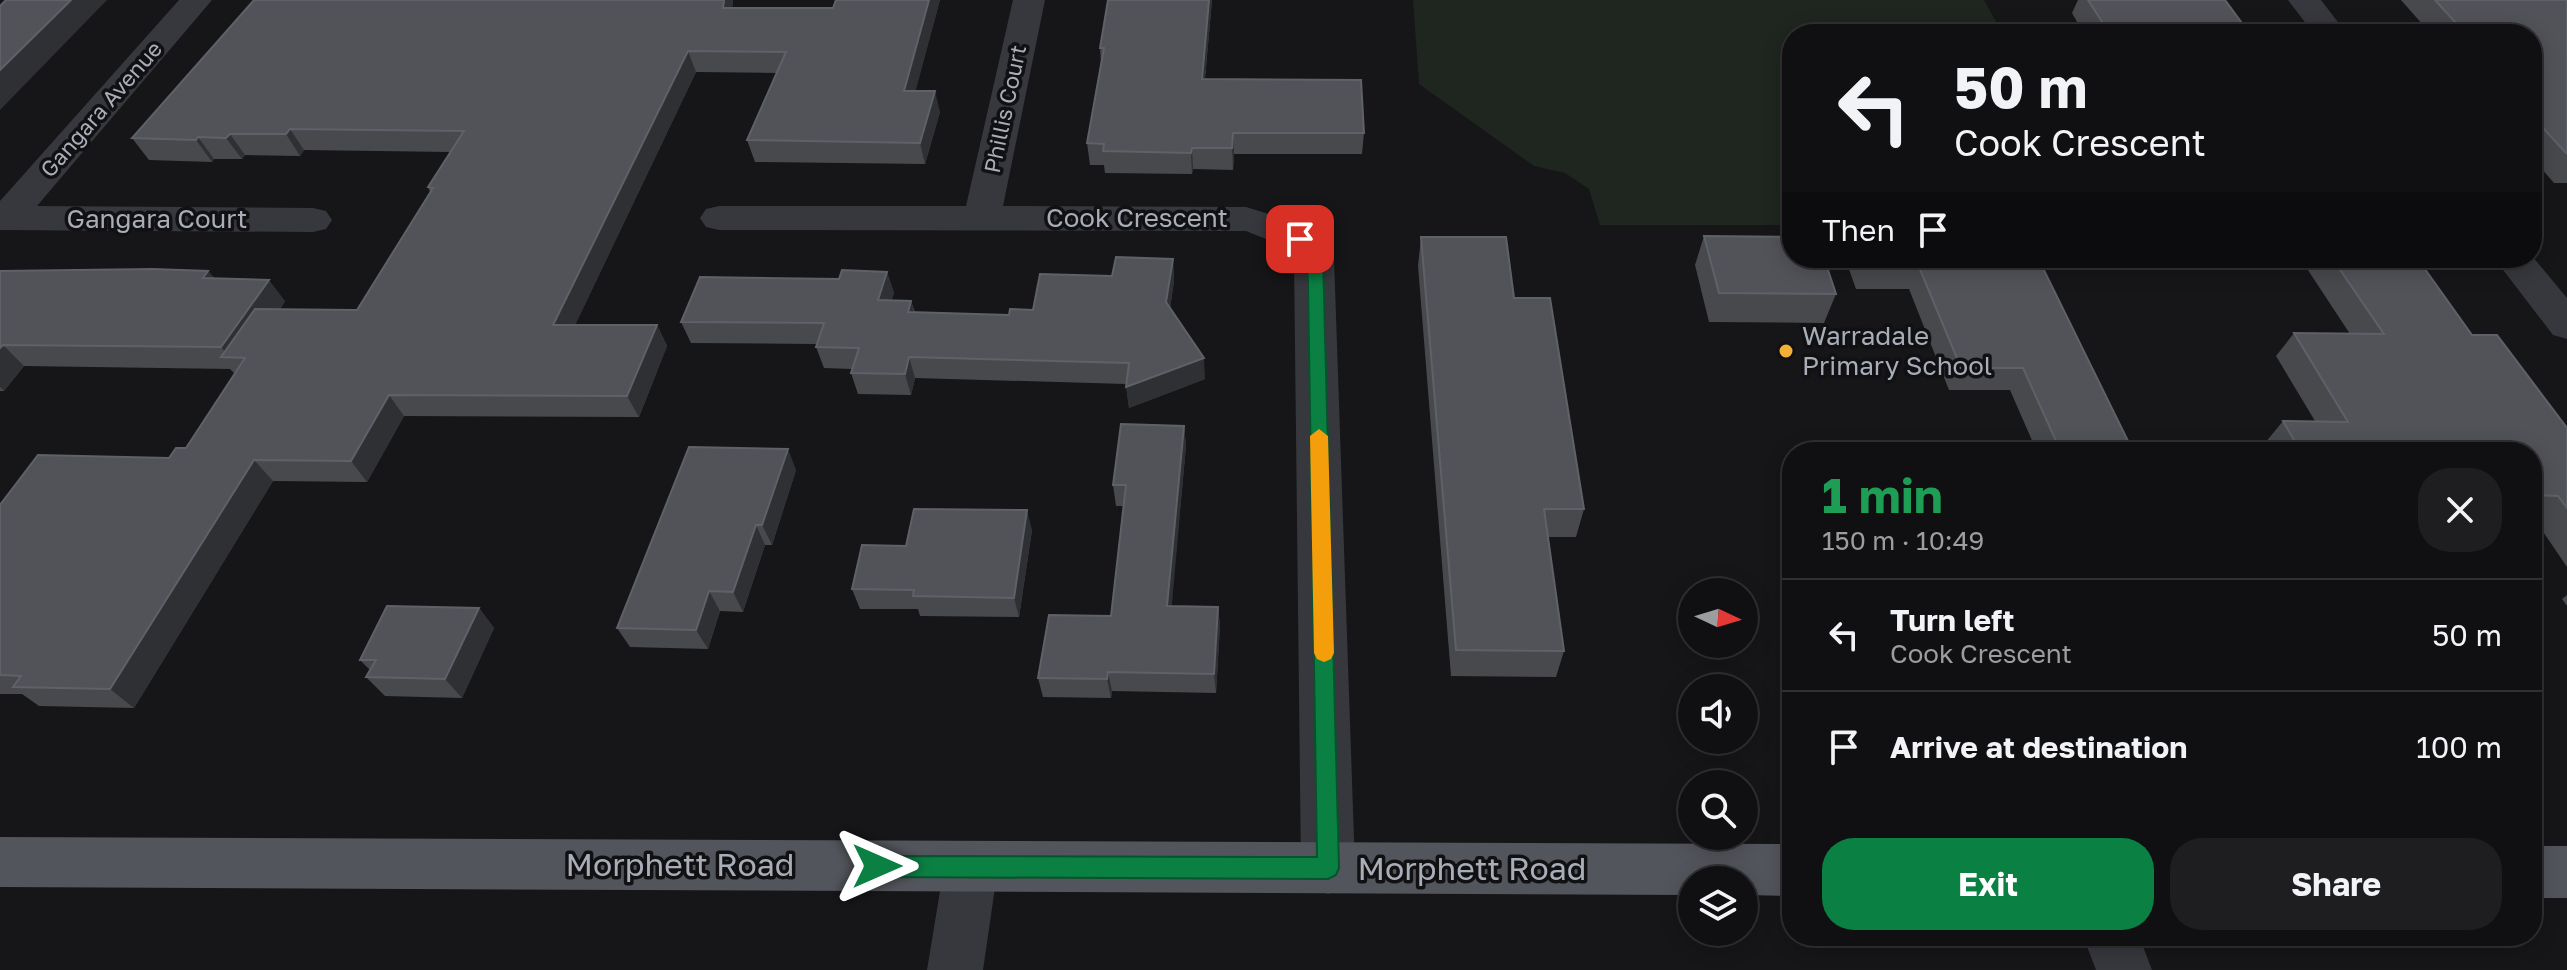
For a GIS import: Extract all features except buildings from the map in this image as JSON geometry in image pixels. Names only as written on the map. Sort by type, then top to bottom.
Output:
[{"type":"main road","name":"Morphett Road","points":[[0,862],[1782,870]]},
{"type":"main road","points":[[2542,872],[2567,872]]},
{"type":"street","name":"Gangara Avenue","points":[[3,218],[196,0]]},
{"type":"street","name":"Phillis Court","points":[[982,218],[1029,0]]},
{"type":"street","points":[[2304,0],[2323,24]]},
{"type":"street","name":"Gangara Court","points":[[3,218],[313,220]]},
{"type":"street","name":"Cook Crescent","points":[[719,218],[1246,219],[1275,226],[1300,239],[1315,258],[1328,868]]},
{"type":"street","points":[[2521,268],[2567,325]]},
{"type":"street","points":[[955,970],[971,867]]},
{"type":"street","points":[[2115,946],[2124,970]]},
{"type":"shaded area","points":[[1413,0],[1984,0],[1997,24],[1782,24],[1782,225],[1600,225],[1589,189],[1565,173],[1534,166],[1419,84]]},
{"type":"slow traffic","points":[[1319,436],[1324,653]]},
{"type":"place","name":"Warradale Primary School","points":[[1786,351]]},
{"type":"route","points":[[877,866],[1328,868],[1315,258],[1300,239]]}]
